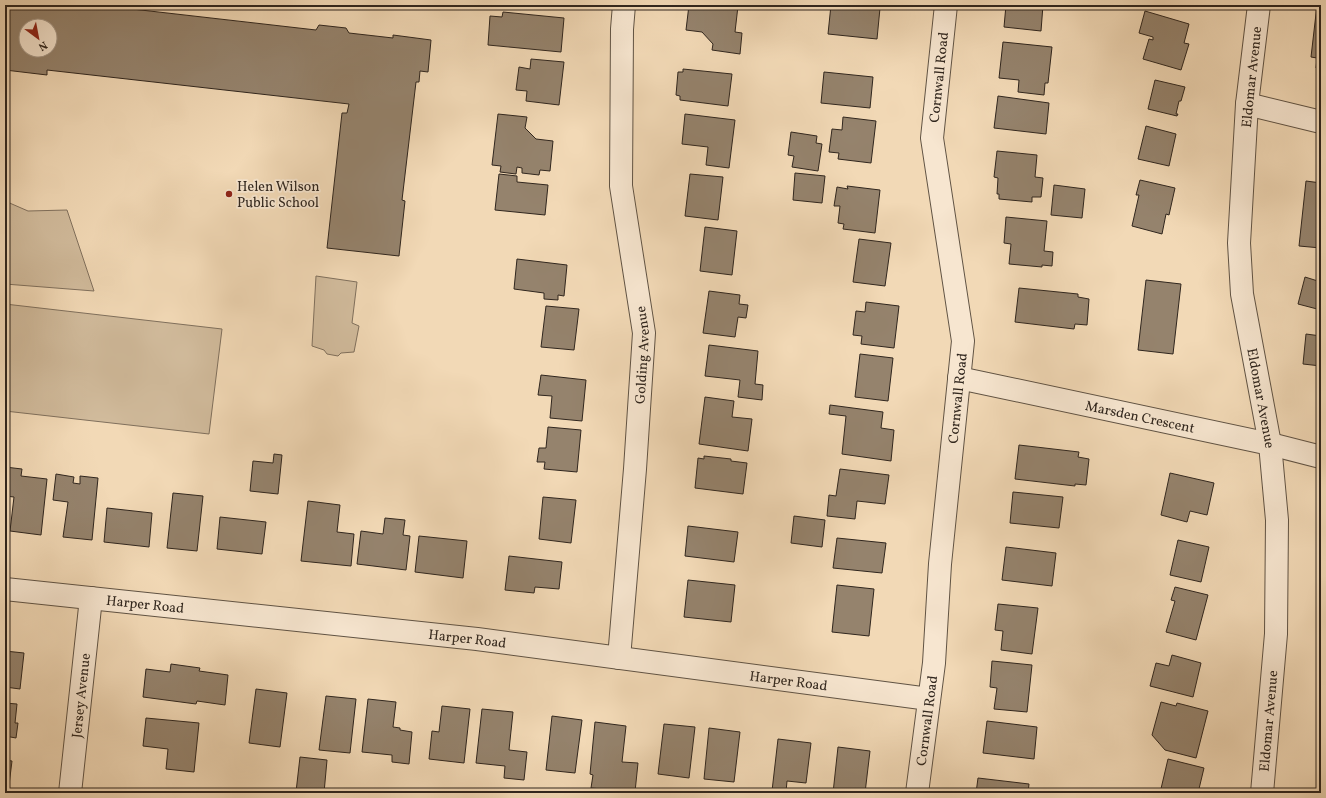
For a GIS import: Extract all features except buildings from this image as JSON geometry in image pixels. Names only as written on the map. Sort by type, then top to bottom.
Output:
[{"type":"street","name":"Golding Avenue","points":[[618,658],[635,469],[644,333],[621,186],[622,29],[624,5]]},
{"type":"street","name":"Cornwall Road","points":[[917,793],[934,663],[940,564],[963,341],[932,138],[946,5]]},
{"type":"street","name":"Eldomar Avenue","points":[[1259,5],[1247,104],[1239,243],[1242,294],[1270,444],[1277,520],[1276,626],[1262,793]]},
{"type":"street","points":[[1247,104],[1321,122]]},
{"type":"street","name":"Marsden Crescent","points":[[959,378],[1270,444],[1321,457]]},
{"type":"street","name":"Harper Road","points":[[5,589],[476,639],[929,699]]},
{"type":"street","name":"Jersey Avenue","points":[[70,793],[91,598]]},
{"type":"shaded area","points":[[5,201],[28,211],[67,210],[94,291],[5,284]]},
{"type":"shaded area","points":[[316,276],[357,282],[352,323],[359,326],[354,352],[341,353],[338,356],[327,354],[324,350],[312,346]]},
{"type":"shaded area","points":[[5,304],[222,329],[209,434],[5,411]]},
{"type":"place","name":"Helen Wilson Public School","points":[[229,194]]}]
